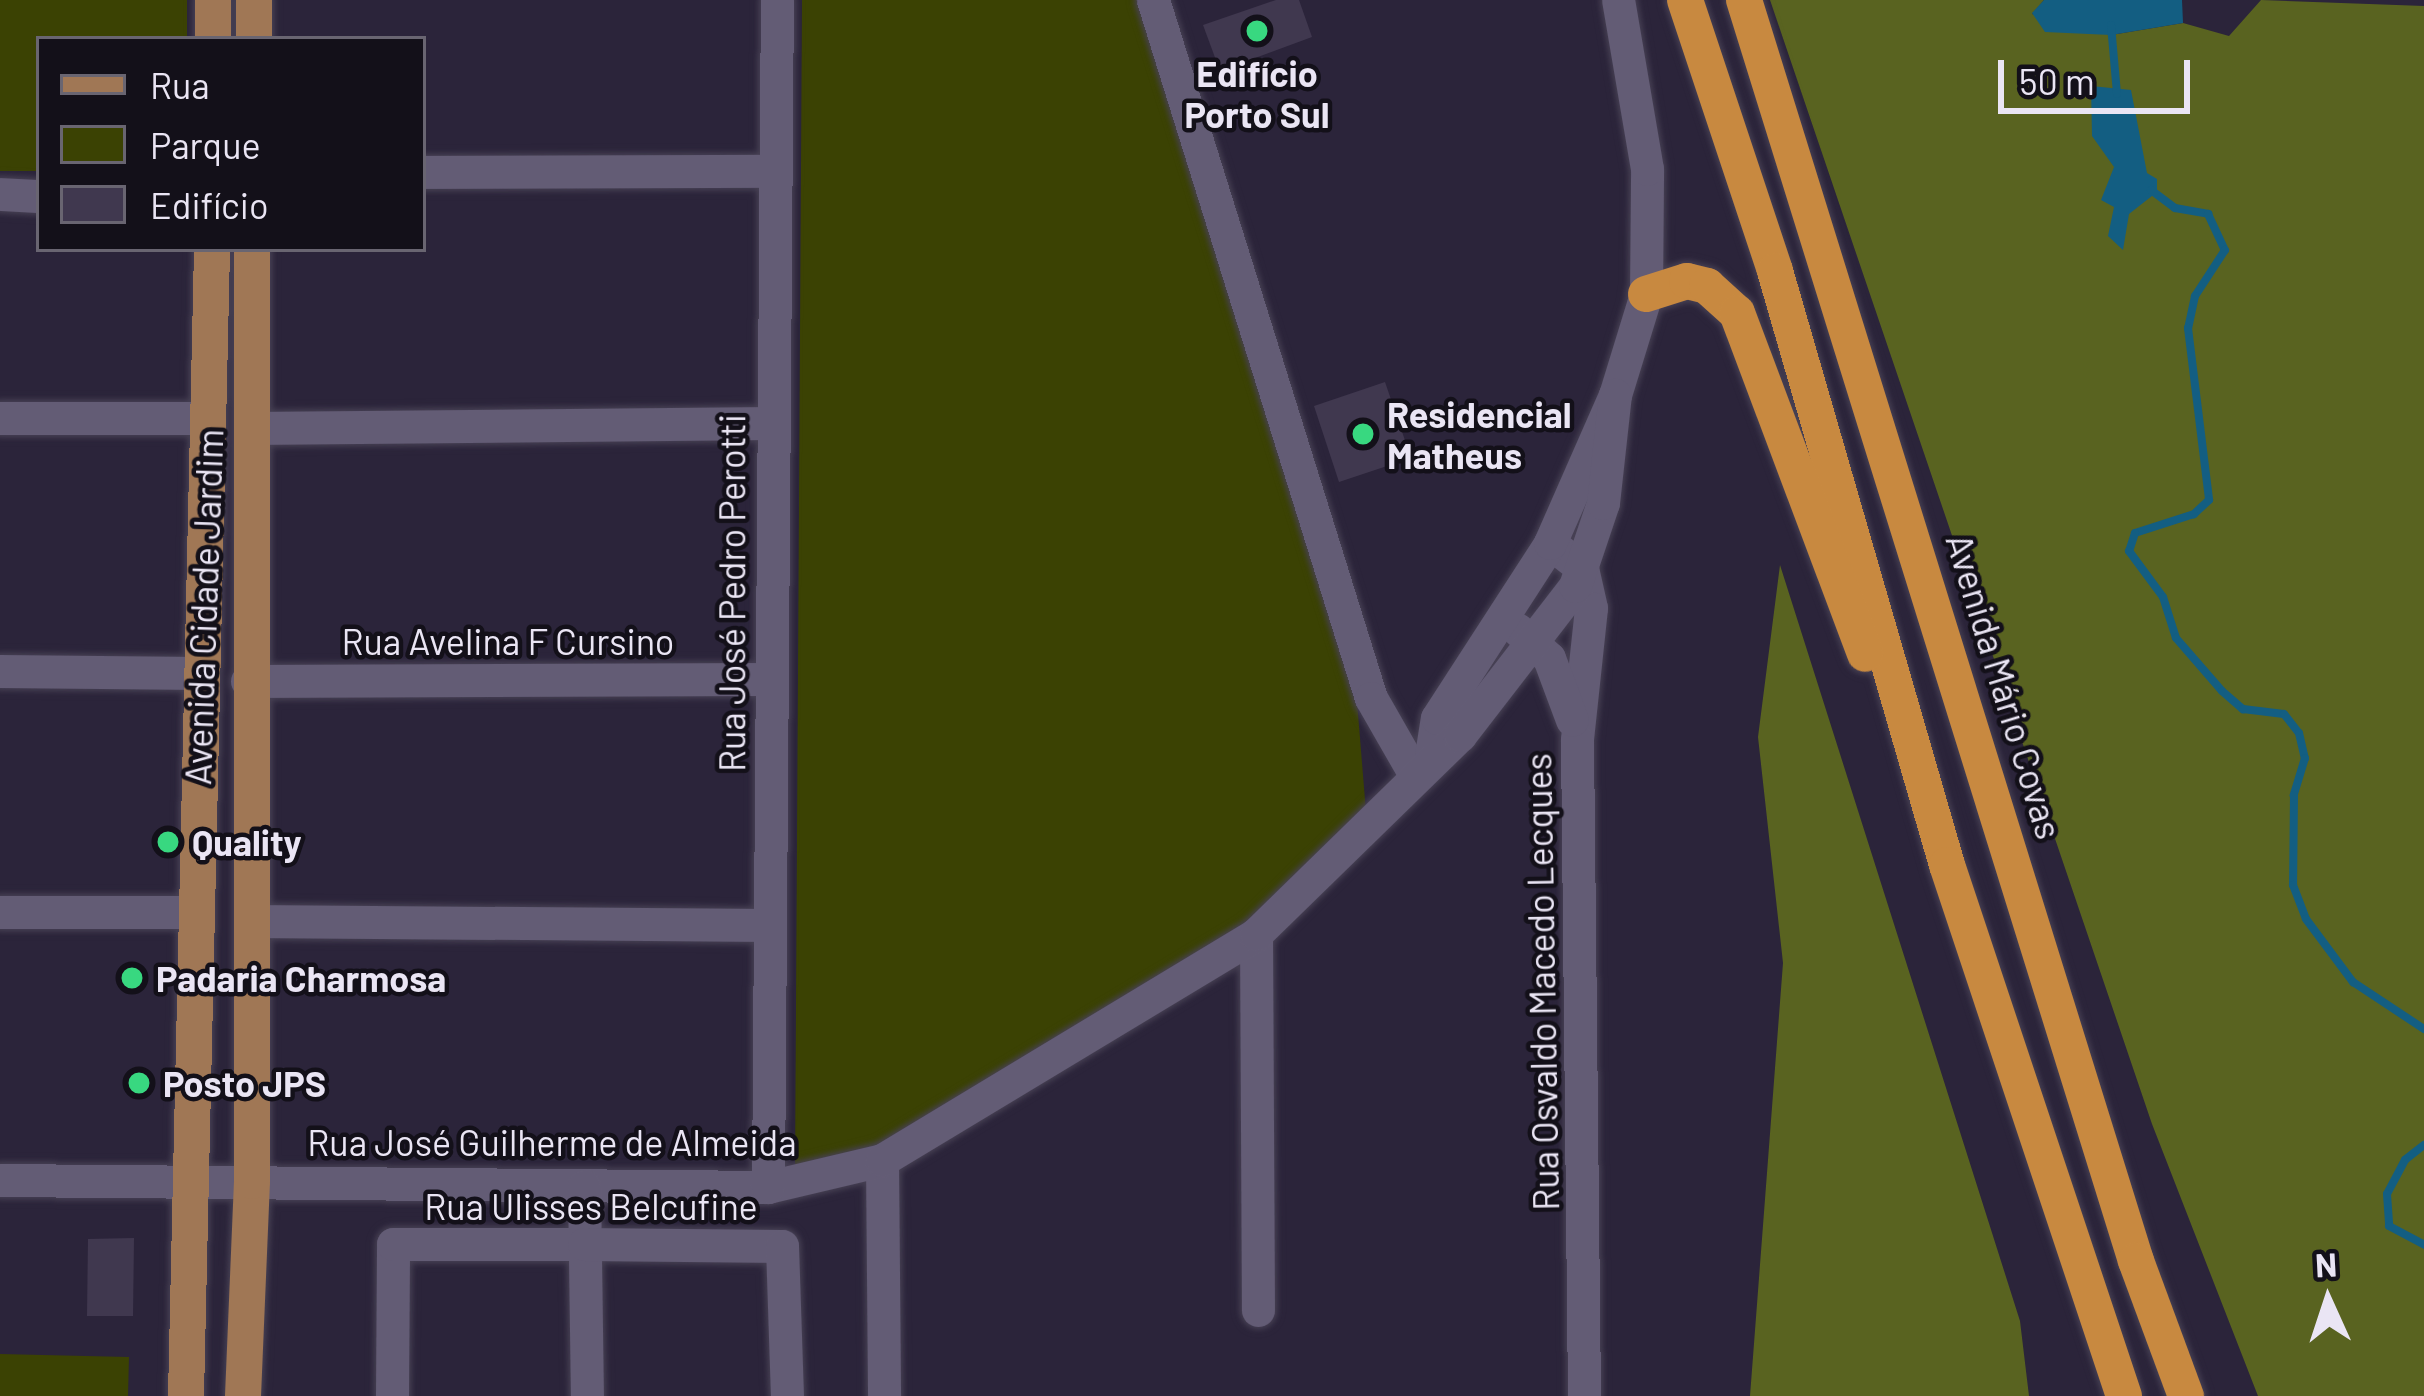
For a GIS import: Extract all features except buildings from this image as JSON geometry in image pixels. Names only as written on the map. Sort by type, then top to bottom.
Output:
[{"type":"highway","points":[[1685,0],[1775,271],[1947,865],[2124,1396]]},
{"type":"highway","name":"Avenida Mário Covas","points":[[1744,0],[2136,1261],[2186,1396]]},
{"type":"highway","points":[[1646,294],[1687,280],[1707,286],[1737,314],[1947,865]]},
{"type":"main road","points":[[213,0],[213,36]]},
{"type":"main road","points":[[254,0],[254,36]]},
{"type":"main road","name":"Avenida Cidade Jardim","points":[[186,1396],[196,777],[212,252]]},
{"type":"main road","name":"Avenida Cidade Jardim","points":[[243,1396],[252,1181],[247,681],[252,252]]},
{"type":"main road","points":[[196,777],[249,778]]},
{"type":"street","name":"Rua José Pedro Perotti","points":[[768,1187],[771,171],[777,0]]},
{"type":"street","points":[[1153,0],[1371,698],[1422,764]]},
{"type":"street","name":"Rua José Guilherme de Almeida","points":[[1422,764],[1437,718],[1506,620],[1550,543],[1615,395],[1646,294],[1647,169],[1618,0]]},
{"type":"street","points":[[426,172],[771,171]]},
{"type":"street","points":[[0,194],[36,196]]},
{"type":"street","name":"Rua José Guilherme de Almeida","points":[[0,1180],[768,1187],[882,1160],[1256,934],[1422,764],[1460,735],[1535,643],[1582,568],[1603,503],[1615,395]]},
{"type":"street","points":[[0,418],[208,418]]},
{"type":"street","points":[[251,428],[771,423]]},
{"type":"street","points":[[1550,543],[1582,568]]},
{"type":"street","name":"Rua Osvaldo Macedo Lecques","points":[[1582,568],[1591,608],[1577,740],[1584,1396]]},
{"type":"street","points":[[1506,620],[1535,643],[1562,683],[1577,740]]},
{"type":"street","points":[[0,671],[199,673]]},
{"type":"street","name":"Rua Avelina F Cursino","points":[[247,681],[769,680]]},
{"type":"street","points":[[0,912],[196,912]]},
{"type":"street","points":[[250,921],[769,925]]},
{"type":"street","points":[[1256,934],[1258,1310]]},
{"type":"street","points":[[882,1160],[884,1396]]},
{"type":"street","points":[[584,1186],[586,1396]]},
{"type":"street","name":"Rua Ulisses Belcufine","points":[[392,1396],[393,1244],[782,1246],[787,1396]]},
{"type":"green space","points":[[0,0],[187,0],[187,36],[36,36],[36,171],[0,171]]},
{"type":"green space","points":[[802,0],[1138,0],[1357,701],[1366,812],[1250,923],[880,1144],[795,1173]]},
{"type":"green space","points":[[1770,0],[2044,0],[2032,14],[2111,35],[2183,23],[2229,36],[2261,0],[2424,6],[2424,1396],[2258,1396],[2152,1124]]},
{"type":"green space","points":[[1780,565],[2020,1321],[2029,1396],[1750,1396],[1783,963],[1758,737]]},
{"type":"green space","points":[[0,1354],[129,1357],[128,1396],[0,1396]]},
{"type":"water","points":[[2044,0],[2182,0],[2183,23],[2111,35],[2045,32],[2032,13]]},
{"type":"water","points":[[2091,86],[2131,90],[2147,173],[2157,179],[2157,192],[2129,214],[2123,250],[2108,236],[2114,207],[2101,200],[2114,167],[2092,136]]},
{"type":"waterway","points":[[2111,25],[2117,94]]},
{"type":"waterway","points":[[2151,190],[2175,208],[2208,214],[2225,250],[2195,296],[2188,328],[2209,500],[2194,514],[2135,533],[2129,551],[2163,597],[2176,638],[2222,691],[2243,709],[2284,714],[2299,733],[2305,758],[2294,795],[2293,885],[2306,919],[2353,982],[2424,1029]]},
{"type":"waterway","points":[[2424,1145],[2405,1160],[2387,1194],[2389,1226],[2424,1245]]},
{"type":"place","name":"Edifício Porto Sul","points":[[1257,31]]},
{"type":"place","name":"Residencial Matheus","points":[[1363,434]]},
{"type":"place","name":"Quality","points":[[168,842]]},
{"type":"place","name":"Padaria Charmosa","points":[[132,978]]},
{"type":"place","name":"Posto JPS","points":[[139,1083]]}]
